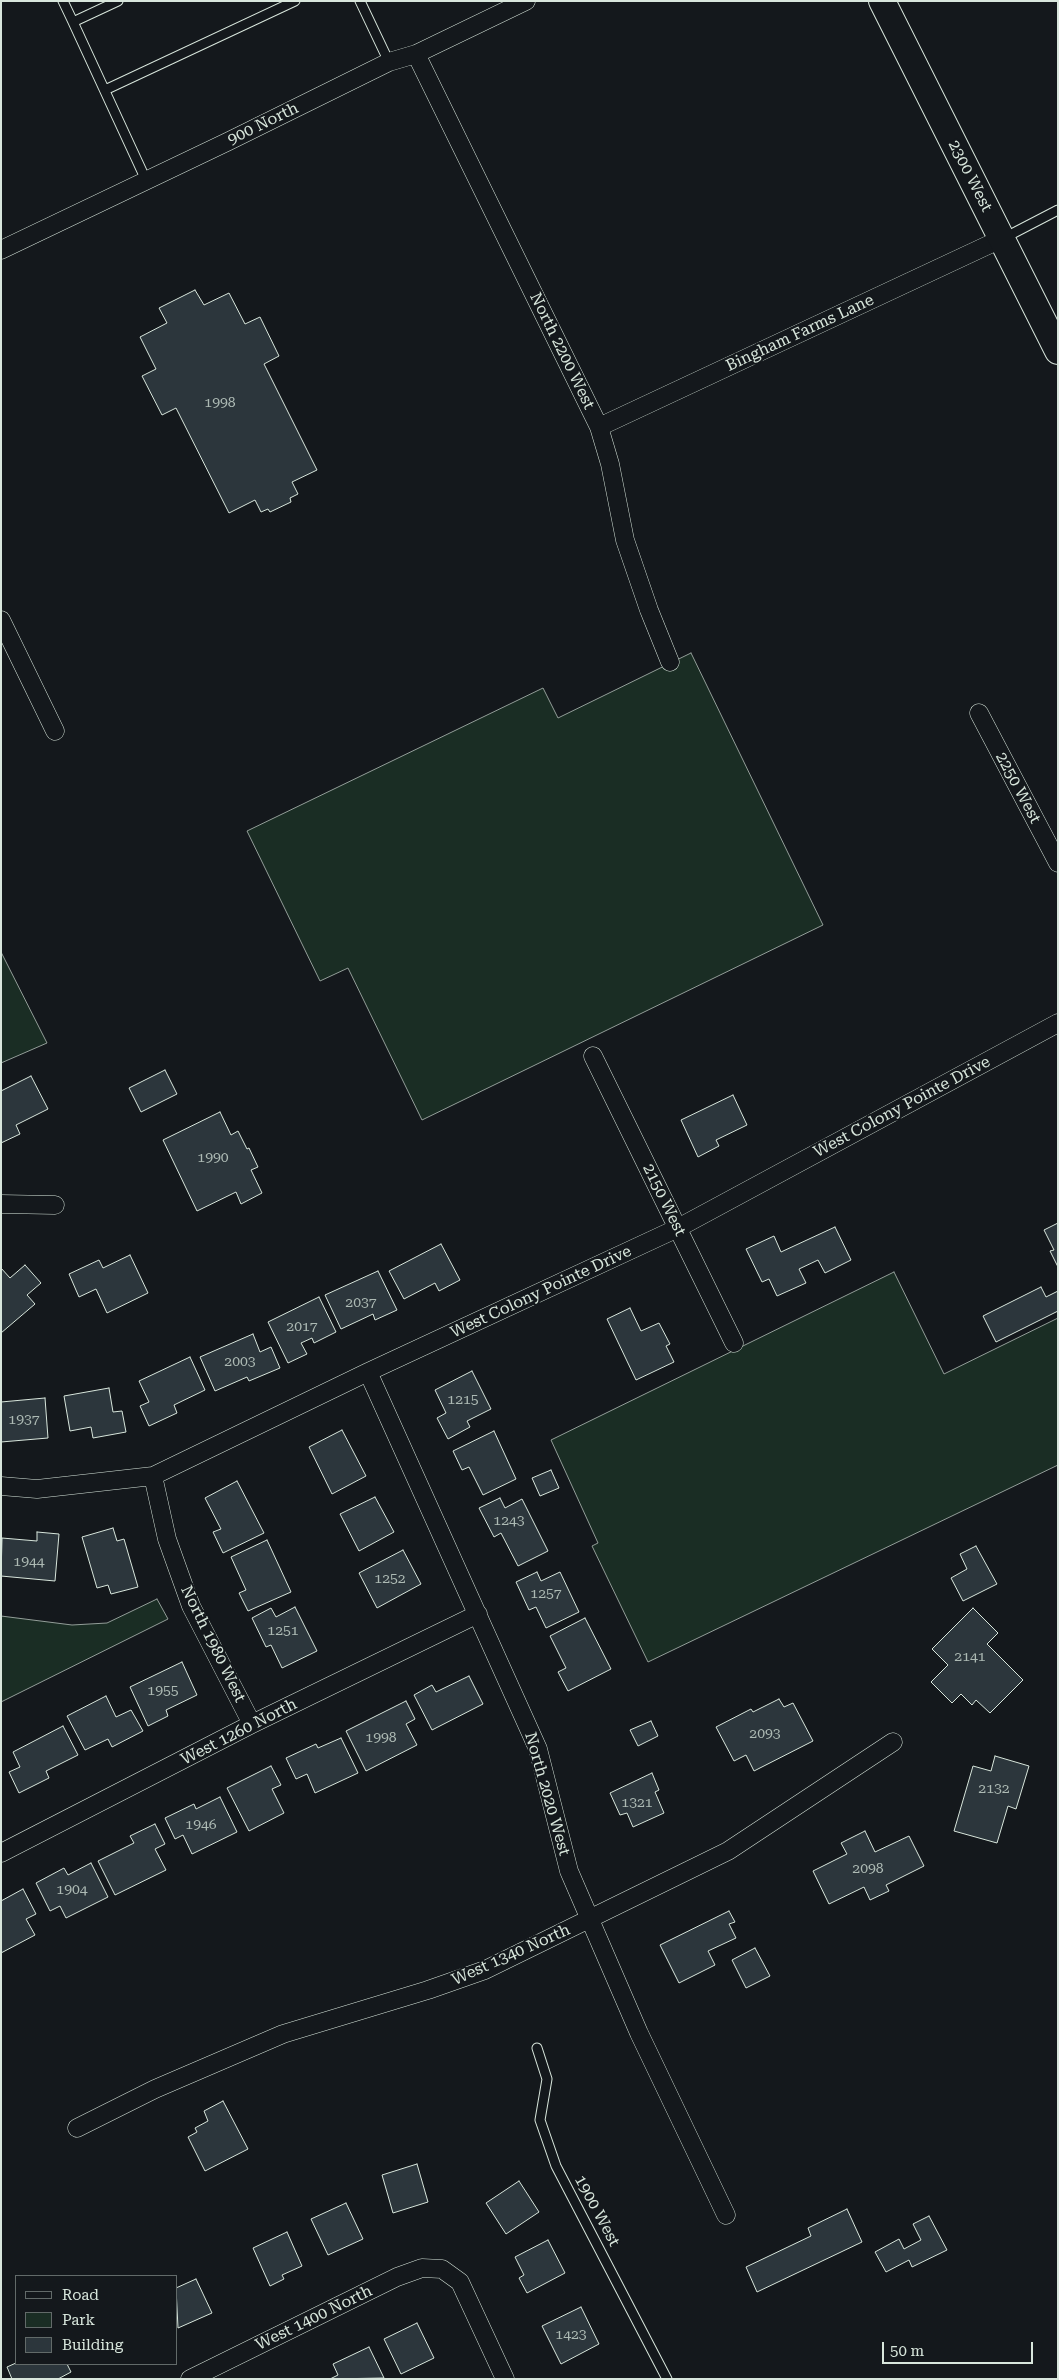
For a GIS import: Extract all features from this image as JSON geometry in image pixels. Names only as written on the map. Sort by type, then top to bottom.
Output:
[{"type":"main road","name":"2300 West","points":[[882,1],[1058,352]]},
{"type":"street","name":"900 North","points":[[1,250],[389,62],[416,54],[526,1]]},
{"type":"street","name":"North 2200 West","points":[[416,54],[599,427],[610,464],[625,540],[649,610],[670,662]]},
{"type":"street","name":"Bingham Farms Lane","points":[[599,427],[1001,239]]},
{"type":"street","points":[[1,620],[55,731]]},
{"type":"street","name":"2250 West","points":[[979,713],[1058,863]]},
{"type":"street","name":"West Colony Pointe Drive","points":[[1,1486],[37,1489],[153,1476],[368,1372],[678,1228],[1058,1023]]},
{"type":"street","name":"2150 West","points":[[593,1056],[734,1343]]},
{"type":"street","points":[[1,1204],[55,1205]]},
{"type":"street","name":"North 2020 West","points":[[368,1372],[538,1749],[569,1871],[589,1919],[638,2033],[726,2215]]},
{"type":"street","name":"North 1980 West","points":[[153,1476],[167,1539],[191,1606],[252,1724]]},
{"type":"street","name":"West 1260 North","points":[[1,1853],[252,1724],[478,1614]]},
{"type":"street","name":"West 1340 North","points":[[77,2128],[154,2089],[283,2034],[428,1990],[485,1970],[728,1851],[893,1742]]},
{"type":"street","name":"West 1400 North","points":[[190,2379],[397,2277],[422,2268],[442,2269],[460,2282],[505,2379]]},
{"type":"lane","points":[[63,1],[146,180]]},
{"type":"lane","points":[[73,22],[118,1]]},
{"type":"lane","points":[[105,90],[295,1]]},
{"type":"lane","points":[[360,1],[389,62]]},
{"type":"lane","points":[[1001,239],[1058,210]]},
{"type":"lane","name":"1900 West","points":[[537,2048],[547,2079],[540,2120],[556,2166],[667,2379]]},
{"type":"green space","points":[[691,653],[823,925],[422,1120],[348,968],[320,981],[247,831],[543,688],[558,718]]},
{"type":"green space","points":[[1,952],[47,1043],[1,1063]]},
{"type":"green space","points":[[894,1272],[944,1374],[1058,1318],[1058,1465],[648,1662],[592,1546],[598,1543],[551,1440]]},
{"type":"green space","points":[[157,1599],[168,1619],[1,1702],[1,1616],[72,1625],[107,1623]]},
{"type":"building","points":[[195,290],[204,305],[229,293],[245,324],[260,317],[279,356],[264,364],[317,470],[292,482],[298,494],[290,498],[291,502],[270,512],[268,509],[261,512],[255,500],[229,513],[176,408],[162,415],[142,376],[156,369],[140,337],[167,323],[159,308]]},
{"type":"building","points":[[165,1070],[177,1094],[141,1112],[129,1088]]},
{"type":"building","points":[[31,1076],[48,1109],[16,1125],[20,1134],[1,1143],[1,1091]]},
{"type":"building","points":[[733,1095],[747,1125],[716,1140],[719,1146],[698,1157],[681,1120]]},
{"type":"building","points":[[220,1112],[231,1135],[238,1131],[247,1149],[249,1148],[258,1167],[251,1170],[262,1193],[241,1204],[236,1192],[197,1211],[163,1140]]},
{"type":"building","points":[[1058,1223],[1058,1267],[1050,1251],[1054,1250],[1044,1230]]},
{"type":"building","points":[[835,1227],[851,1260],[825,1273],[818,1260],[799,1269],[806,1283],[777,1296],[769,1279],[762,1282],[746,1249],[774,1236],[781,1252]]},
{"type":"building","points":[[441,1244],[460,1280],[439,1291],[435,1283],[404,1299],[389,1271]]},
{"type":"building","points":[[130,1255],[148,1293],[107,1313],[96,1289],[79,1297],[69,1274],[99,1260],[103,1268]]},
{"type":"building","points":[[25,1265],[41,1283],[27,1295],[35,1304],[1,1333],[1,1268],[10,1278]]},
{"type":"building","points":[[378,1271],[397,1310],[375,1320],[373,1314],[341,1329],[325,1295]]},
{"type":"building","points":[[1041,1287],[1046,1297],[1058,1291],[1058,1311],[996,1342],[983,1316]]},
{"type":"building","points":[[319,1297],[336,1332],[314,1343],[312,1338],[301,1343],[307,1354],[288,1363],[268,1322]]},
{"type":"building","points":[[630,1308],[641,1331],[659,1323],[670,1344],[666,1346],[674,1362],[636,1380],[607,1319]]},
{"type":"building","points":[[253,1334],[260,1352],[271,1347],[280,1368],[249,1381],[247,1377],[215,1391],[200,1357]]},
{"type":"building","points":[[190,1357],[205,1390],[174,1405],[177,1413],[149,1426],[140,1406],[149,1402],[139,1381]]},
{"type":"building","points":[[472,1371],[491,1409],[467,1421],[470,1427],[448,1439],[437,1418],[446,1413],[435,1390]]},
{"type":"building","points":[[109,1388],[113,1412],[122,1411],[126,1432],[93,1438],[91,1427],[70,1431],[64,1396]]},
{"type":"building","points":[[45,1398],[48,1438],[1,1442],[1,1402]]},
{"type":"building","points":[[342,1430],[366,1476],[332,1494],[309,1447]]},
{"type":"building","points":[[494,1431],[516,1479],[483,1495],[469,1467],[462,1470],[453,1451]]},
{"type":"building","points":[[551,1470],[559,1488],[540,1496],[532,1478]]},
{"type":"building","points":[[237,1481],[264,1533],[223,1553],[213,1532],[221,1529],[205,1498]]},
{"type":"building","points":[[375,1497],[394,1532],[359,1551],[340,1514]]},
{"type":"building","points":[[500,1498],[505,1508],[522,1499],[548,1551],[518,1566],[501,1533],[494,1537],[479,1508]]},
{"type":"building","points":[[113,1528],[117,1541],[124,1539],[138,1587],[111,1594],[108,1585],[97,1588],[82,1537]]},
{"type":"building","points":[[37,1532],[59,1534],[55,1581],[1,1576],[2,1538],[37,1541]]},
{"type":"building","points":[[267,1540],[291,1592],[248,1611],[239,1593],[246,1590],[231,1557]]},
{"type":"building","points":[[976,1546],[997,1584],[963,1601],[951,1578],[967,1569],[960,1554]]},
{"type":"building","points":[[403,1550],[421,1584],[377,1608],[359,1573]]},
{"type":"building","points":[[537,1572],[541,1581],[560,1572],[579,1612],[546,1628],[536,1607],[529,1610],[516,1582]]},
{"type":"building","points":[[295,1607],[317,1651],[282,1668],[271,1645],[266,1647],[252,1618],[271,1608],[276,1617]]},
{"type":"building","points":[[973,1608],[998,1633],[987,1644],[1023,1680],[990,1713],[976,1700],[972,1705],[961,1694],[952,1703],[931,1682],[948,1665],[932,1649]]},
{"type":"building","points":[[585,1618],[611,1669],[568,1691],[558,1672],[566,1668],[550,1636]]},
{"type":"building","points":[[182,1662],[197,1695],[166,1710],[168,1716],[148,1726],[130,1687]]},
{"type":"building","points":[[469,1676],[483,1704],[432,1730],[414,1695],[432,1685],[436,1692]]},
{"type":"building","points":[[106,1696],[116,1717],[131,1710],[143,1731],[112,1747],[108,1739],[85,1750],[67,1716]]},
{"type":"building","points":[[779,1699],[784,1707],[793,1703],[813,1741],[754,1771],[746,1755],[734,1761],[716,1727],[751,1709],[753,1712]]},
{"type":"building","points":[[406,1701],[415,1719],[406,1724],[417,1745],[366,1771],[346,1731]]},
{"type":"building","points":[[651,1721],[658,1736],[638,1746],[630,1730]]},
{"type":"building","points":[[63,1726],[78,1755],[46,1771],[49,1778],[19,1793],[9,1772],[20,1767],[13,1752]]},
{"type":"building","points":[[341,1738],[358,1773],[315,1793],[307,1774],[296,1779],[286,1758],[316,1744],[318,1748]]},
{"type":"building","points":[[995,1756],[1029,1766],[1016,1809],[1008,1806],[997,1843],[954,1831],[973,1766],[991,1771]]},
{"type":"building","points":[[271,1766],[281,1785],[272,1789],[284,1813],[249,1831],[227,1788]]},
{"type":"building","points":[[652,1773],[659,1790],[655,1792],[664,1813],[633,1827],[627,1813],[620,1815],[610,1793]]},
{"type":"building","points":[[220,1797],[237,1832],[192,1854],[183,1835],[175,1839],[165,1818],[194,1804],[196,1809]]},
{"type":"building","points":[[155,1824],[165,1844],[155,1849],[166,1870],[115,1895],[98,1861],[134,1843],[130,1836]]},
{"type":"building","points":[[865,1831],[875,1852],[909,1836],[924,1866],[886,1885],[889,1891],[870,1900],[864,1887],[829,1904],[813,1871],[847,1854],[841,1843]]},
{"type":"building","points":[[91,1863],[108,1897],[66,1918],[60,1906],[50,1911],[36,1883],[64,1868],[68,1875]]},
{"type":"building","points":[[23,1889],[36,1914],[26,1919],[35,1935],[1,1953],[1,1901]]},
{"type":"building","points":[[729,1911],[735,1922],[729,1924],[736,1938],[708,1951],[715,1965],[679,1983],[660,1945]]},
{"type":"building","points":[[755,1948],[770,1976],[746,1988],[732,1960]]},
{"type":"building","points":[[223,2101],[248,2149],[205,2171],[188,2137],[197,2132],[195,2128],[208,2121],[204,2111]]},
{"type":"building","points":[[417,2164],[428,2202],[393,2213],[382,2175]]},
{"type":"building","points":[[519,2181],[539,2212],[506,2234],[486,2203]]},
{"type":"building","points":[[346,2203],[363,2239],[328,2255],[311,2219]]},
{"type":"building","points":[[847,2209],[862,2242],[757,2292],[746,2267],[811,2236],[808,2228]]},
{"type":"building","points":[[929,2216],[947,2250],[912,2267],[909,2260],[886,2272],[875,2252],[899,2239],[904,2249],[921,2240],[913,2224]]},
{"type":"building","points":[[287,2232],[302,2266],[282,2275],[284,2279],[270,2286],[253,2248]]},
{"type":"building","points":[[548,2240],[565,2273],[527,2293],[519,2278],[524,2275],[515,2257]]},
{"type":"building","points":[[196,2279],[212,2313],[178,2328],[178,2287]]},
{"type":"building","points":[[581,2307],[599,2344],[561,2364],[542,2326]]},
{"type":"building","points":[[417,2323],[434,2358],[401,2374],[384,2339]]},
{"type":"building","points":[[369,2347],[384,2378],[330,2379],[338,2375],[333,2364]]},
{"type":"building","points":[[15,2363],[15,2365],[68,2365],[71,2372],[58,2379],[12,2379],[7,2367]]}]
